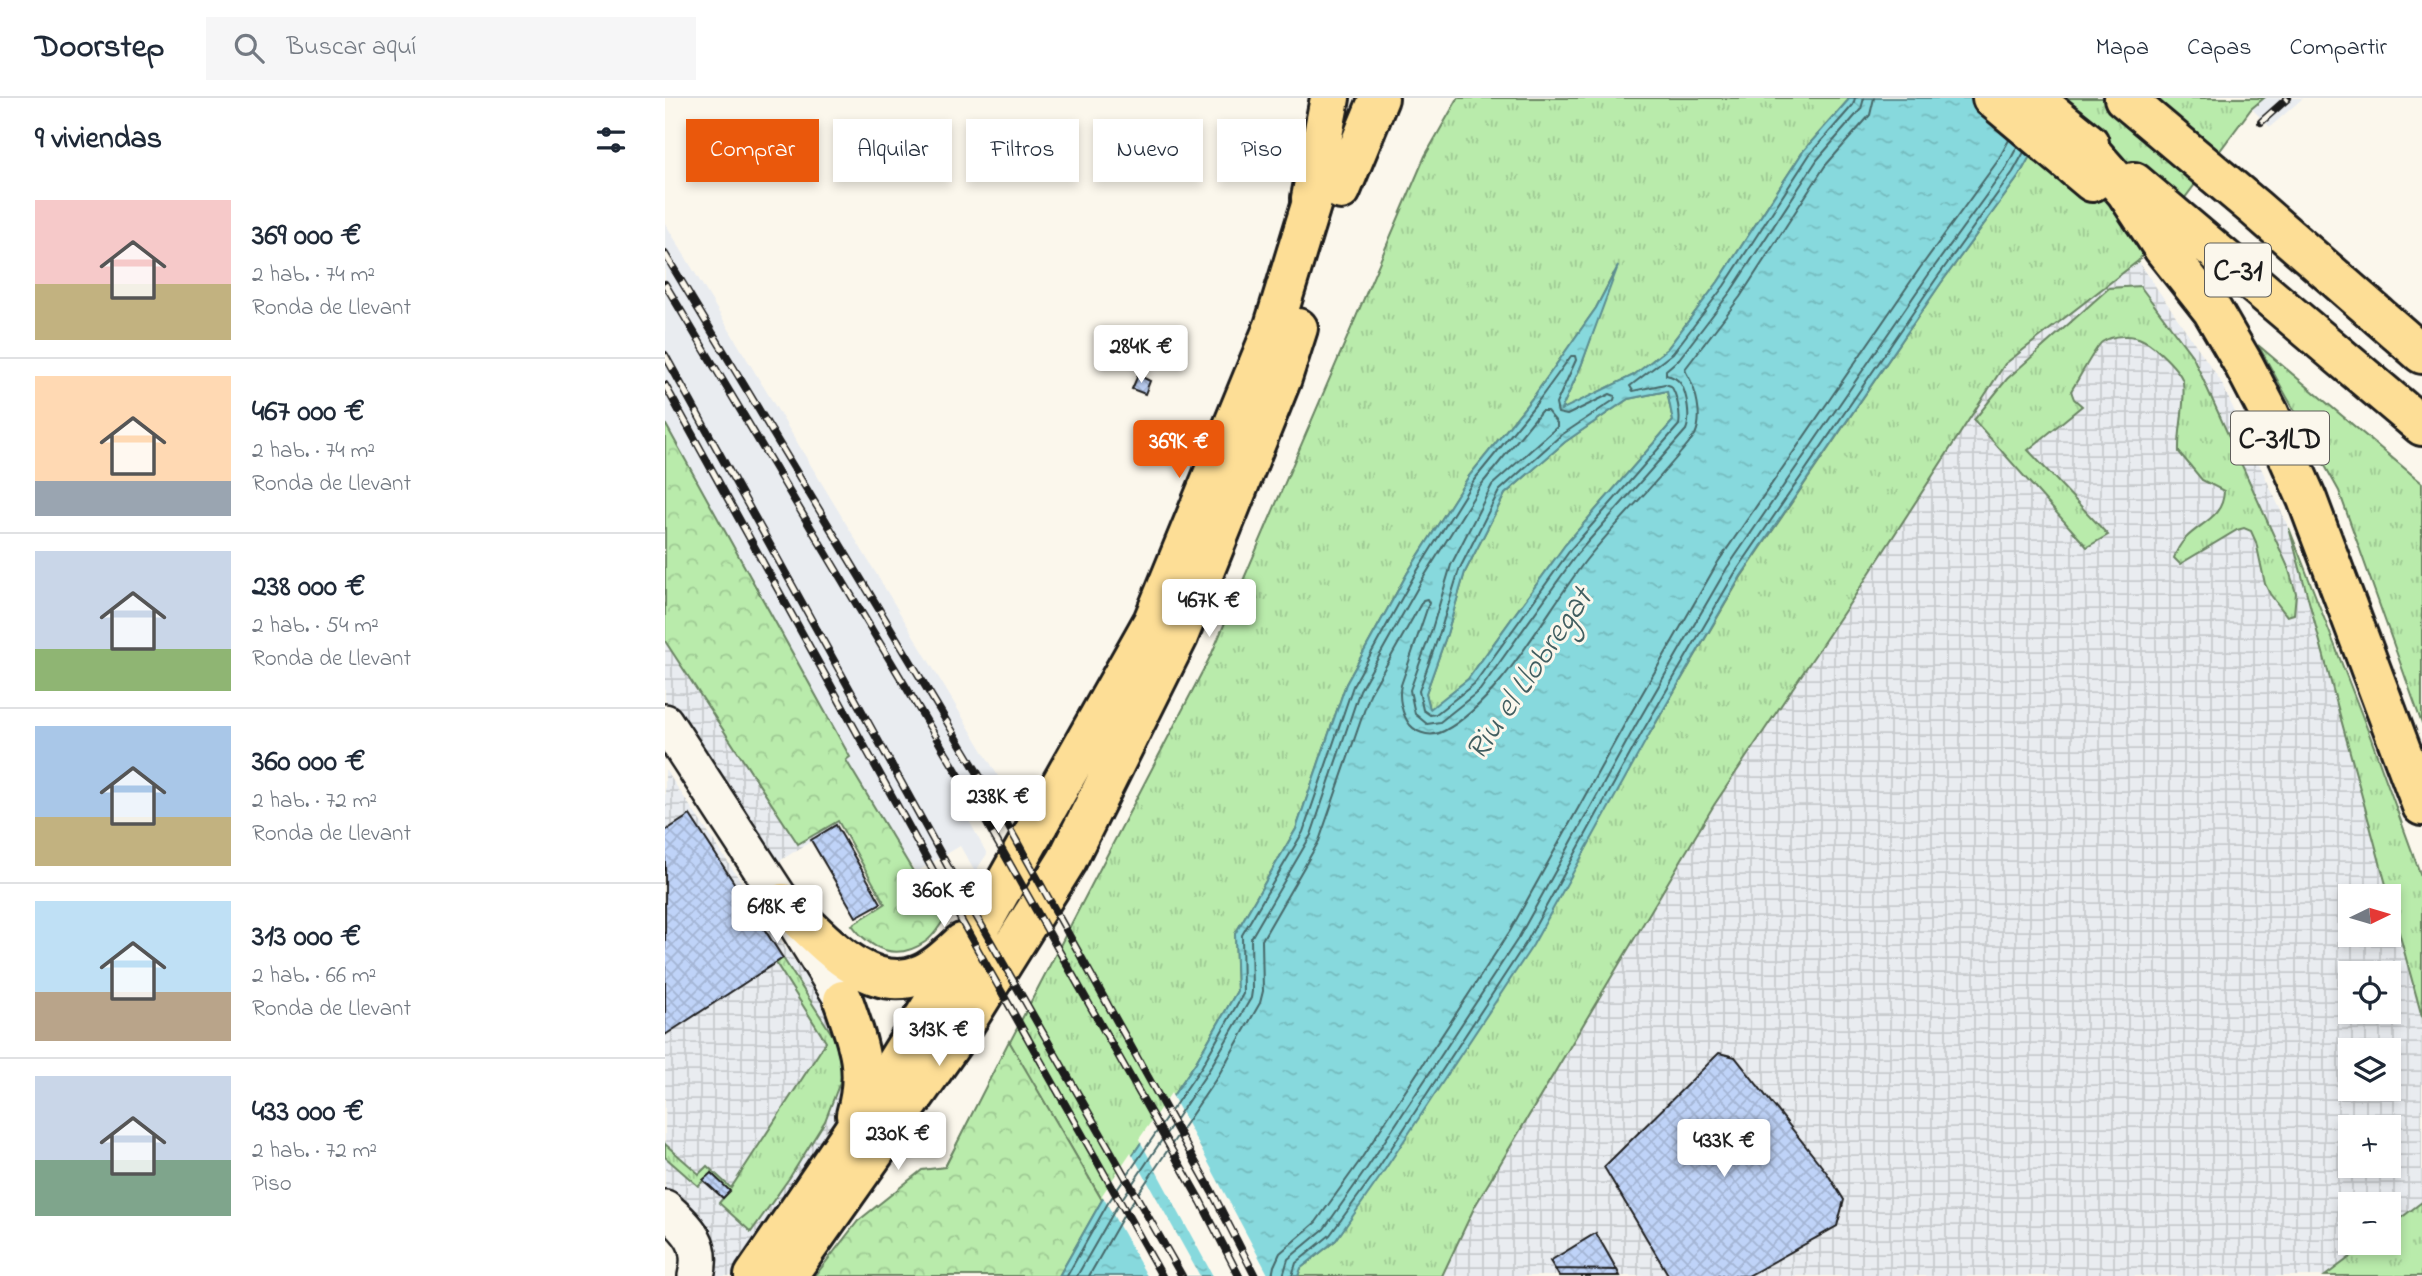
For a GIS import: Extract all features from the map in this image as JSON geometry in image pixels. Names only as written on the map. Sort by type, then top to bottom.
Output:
[{"type":"main road","points":[[1326,194],[1330,98]]},
{"type":"main road","points":[[787,1276],[958,1033],[1067,860],[1178,637],[1282,378],[1347,98]]},
{"type":"main road","points":[[754,1276],[851,1134],[980,928],[1153,621],[1367,98]]},
{"type":"main road","points":[[1326,194],[1379,98]]},
{"type":"main road","points":[[1993,98],[2163,248]]},
{"type":"main road","name":"C-31","points":[[2033,98],[2422,426]]},
{"type":"main road","name":"C-31","points":[[2124,98],[2422,354]]},
{"type":"main road","name":"C-31LD","points":[[2068,126],[2126,192],[2163,248],[2206,302],[2225,331],[2269,413],[2307,499],[2422,806]]},
{"type":"main road","points":[[783,902],[846,960],[860,970],[884,979],[900,979],[925,972],[980,928]]},
{"type":"main road","points":[[843,1000],[885,1036],[909,1041],[935,1039],[958,1033]]},
{"type":"main road","points":[[843,1000],[861,1051],[863,1073],[861,1096],[851,1134]]},
{"type":"street","points":[[665,722],[783,902],[843,1000]]},
{"type":"street","points":[[665,1208],[690,1231],[698,1256],[696,1276]]},
{"type":"shaded area","points":[[2264,98],[2303,98],[2270,127],[2251,108]]},
{"type":"shaded area","points":[[665,223],[998,776],[959,802],[987,854],[975,872],[960,846],[916,872],[889,834],[845,759],[850,756],[665,423]]},
{"type":"shaded area","points":[[2138,261],[2220,380],[2289,528],[2386,884],[2338,884],[2338,947],[2401,947],[2401,940],[2422,1017],[2422,1202],[2401,1218],[2401,1192],[2338,1192],[2338,1255],[2353,1255],[2325,1276],[1442,1276],[1475,1206],[1714,805],[1854,597],[2005,363]]},
{"type":"shaded area","points":[[665,423],[850,757],[846,760],[871,804],[773,865],[665,699]]},
{"type":"shaded area","points":[[665,769],[813,988],[849,1051],[843,1106],[733,1276],[705,1276],[700,1224],[665,1191]]},
{"type":"green space","points":[[1458,98],[1850,98],[1804,150],[1718,282],[1667,349],[1634,375],[1560,411],[1581,366],[1614,273],[1596,308],[1534,396],[1469,476],[1408,572],[1346,684],[1296,829],[1235,934],[1237,991],[1196,1062],[1102,1200],[1036,1088],[861,1276],[945,1167],[1212,653],[1425,156]]},
{"type":"green space","points":[[2062,98],[2264,98],[2251,109],[2138,261],[2005,364],[1854,597],[1714,805],[1475,1206],[1442,1276],[1298,1276],[1301,1268],[1336,1240],[1650,733],[1741,577],[1941,283],[2019,176]]},
{"type":"green space","points":[[2140,286],[2193,357],[2288,567],[2296,593],[2294,614],[2287,616],[2270,594],[2251,531],[2244,528],[2237,530],[2180,564],[2174,558],[2186,538],[2217,511],[2224,491],[2202,480],[2179,452],[2183,382],[2172,365],[2148,343],[2128,336],[2102,342],[2071,391],[2074,399],[2082,406],[2028,450],[2108,535],[2087,547],[1974,420],[2007,379],[2109,288]]},
{"type":"green space","points":[[2258,345],[2422,483],[2422,724],[2339,491]]},
{"type":"green space","points":[[1667,391],[1673,421],[1565,545],[1468,679],[1430,710],[1426,693],[1465,572],[1505,494],[1565,442],[1628,399]]},
{"type":"green space","points":[[665,423],[850,757],[846,760],[943,921],[930,938],[914,948],[894,952],[884,950],[867,941],[852,925],[885,904],[838,821],[798,844],[665,641]]},
{"type":"green space","points":[[2289,528],[2422,879],[2422,1017],[2401,940],[2401,884],[2386,884]]},
{"type":"green space","points":[[783,958],[837,1042],[842,1077],[825,1121],[751,1232],[719,1203],[729,1191],[711,1173],[698,1186],[665,1157],[665,1144],[699,1174],[707,1166],[731,1188],[826,1042],[776,963]]},
{"type":"green space","points":[[1009,1041],[1102,1200],[1059,1276],[815,1276],[858,1221],[922,1170],[945,1167]]},
{"type":"green space","points":[[2422,1202],[2422,1276],[2325,1276],[2353,1255],[2401,1255],[2401,1218]]},
{"type":"water","name":"Riu el Llobregat","points":[[1850,98],[2062,98],[2019,176],[1941,283],[1741,576],[1650,733],[1533,945],[1336,1240],[1301,1268],[1298,1276],[1059,1276],[1102,1200],[1196,1062],[1237,991],[1235,934],[1296,829],[1346,684],[1408,572],[1469,476],[1534,396],[1596,308],[1618,266],[1581,366],[1561,410],[1634,375],[1667,349],[1718,282],[1804,150]],"holes":[[[1667,391],[1673,421],[1565,545],[1468,679],[1430,709],[1426,693],[1465,572],[1505,494],[1565,442],[1628,399]]]},
{"type":"pier","points":[[1171,1093],[1269,1276],[1213,1276],[1139,1139]]},
{"type":"pier","points":[[1131,1152],[1200,1276],[1147,1276],[1102,1195]]},
{"type":"building","points":[[1138,375],[1150,381],[1145,394],[1132,389]]},
{"type":"building","points":[[690,815],[783,958],[665,1035],[665,831]]},
{"type":"building","points":[[836,825],[881,903],[856,917],[811,840]]},
{"type":"building","points":[[1719,1053],[1735,1057],[1827,1173],[1844,1200],[1837,1226],[1748,1276],[1669,1276],[1604,1167]]},
{"type":"building","points":[[711,1173],[730,1191],[723,1198],[703,1180]]},
{"type":"building","points":[[1596,1233],[1617,1270],[1555,1269],[1550,1261]]},
{"type":"building","points":[[1555,1269],[1617,1270],[1620,1276],[1559,1276]]},
{"type":"railway","points":[[2261,122],[2288,98]]},
{"type":"railway","points":[[665,254],[991,795],[1212,1192],[1255,1276]]},
{"type":"railway","points":[[665,284],[976,804],[1201,1202],[1239,1276]]},
{"type":"railway","points":[[665,355],[947,865],[1182,1276]]},
{"type":"railway","points":[[665,385],[935,874],[1162,1276]]}]
